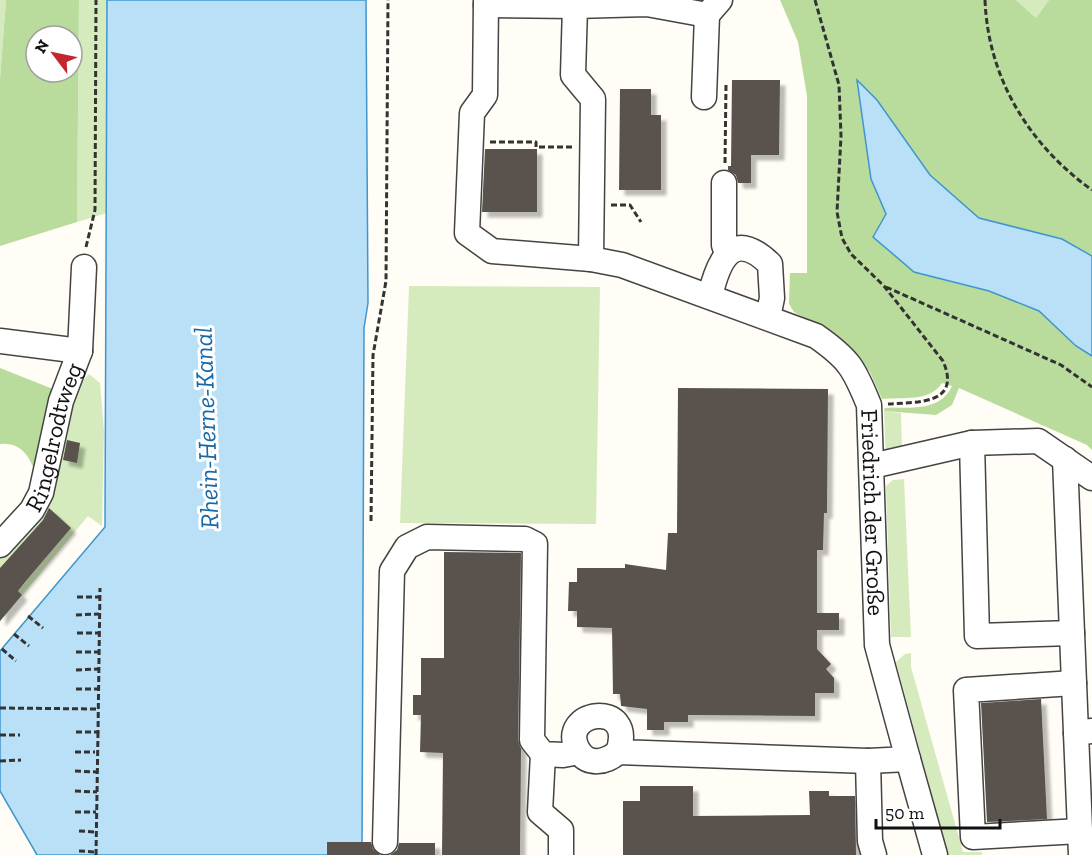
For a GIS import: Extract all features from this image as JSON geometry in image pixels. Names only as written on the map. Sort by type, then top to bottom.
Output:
[{"type":"street","points":[[471,142],[472,113],[485,95],[486,2],[575,6],[647,2],[714,7],[704,97]]},
{"type":"street","points":[[575,6],[573,75],[593,99],[591,259]]},
{"type":"street","name":"Friedrich der Große","points":[[471,142],[467,233],[492,251],[591,259],[622,265],[656,276],[816,336],[843,355],[856,373],[869,405],[877,645],[935,855]]},
{"type":"street","points":[[724,183],[724,245],[727,253]]},
{"type":"street","points":[[710,296],[721,261],[727,253],[745,247],[757,251],[771,264],[772,298],[768,317]]},
{"type":"street","name":"Ringelrodtweg","points":[[0,545],[32,510],[41,493],[61,401],[80,351],[84,267]]},
{"type":"street","name":"Ringelrodtweg","points":[[0,341],[80,351]]},
{"type":"street","points":[[872,466],[972,443],[1038,441],[1092,478]]},
{"type":"street","points":[[972,443],[977,636],[1072,633]]},
{"type":"street","points":[[1065,459],[1074,683],[1084,732],[1081,855]]},
{"type":"street","points":[[386,842],[392,571],[407,547],[427,537],[525,539],[535,544],[532,740],[543,754],[540,812],[561,830],[561,855]]},
{"type":"street","points":[[1074,683],[966,690],[973,837],[1080,831]]},
{"type":"street","points":[[593,715],[604,715],[614,720],[621,730],[622,741],[618,752],[610,759],[599,762],[588,760],[579,752],[575,741],[576,730],[582,721],[593,715]]},
{"type":"street","points":[[543,754],[563,755],[579,752]]},
{"type":"street","points":[[618,752],[868,761],[908,759]]},
{"type":"street","points":[[868,761],[870,841],[874,855]]},
{"type":"path","points":[[84,267],[86,244],[95,210],[96,0]]},
{"type":"path","points":[[371,521],[373,355],[387,281],[388,0]]},
{"type":"path","points":[[815,0],[838,85],[839,228],[851,254],[884,286],[943,361],[948,381],[942,394],[925,402],[869,405]]},
{"type":"path","points":[[985,0],[990,46],[1000,78],[1015,106],[1046,151],[1092,190]]},
{"type":"path","points":[[471,142],[536,142],[536,147],[576,147]]},
{"type":"path","points":[[616,205],[630,205],[641,222]]},
{"type":"path","points":[[884,286],[1061,364],[1092,387]]},
{"type":"path","points":[[79,851],[96,854],[100,588]]},
{"type":"path","points":[[77,597],[99,597]]},
{"type":"path","points":[[76,615],[99,614]]},
{"type":"path","points":[[28,616],[43,628]]},
{"type":"path","points":[[77,633],[99,633]]},
{"type":"path","points":[[14,634],[29,646]]},
{"type":"path","points":[[2,649],[16,661]]},
{"type":"path","points":[[76,651],[98,652]]},
{"type":"path","points":[[76,670],[98,669]]},
{"type":"path","points":[[76,689],[98,689]]},
{"type":"path","points":[[0,708],[98,709]]},
{"type":"path","points":[[76,732],[98,732]]},
{"type":"path","points":[[0,735],[20,735]]},
{"type":"path","points":[[75,752],[95,752]]},
{"type":"path","points":[[0,761],[21,760]]},
{"type":"path","points":[[75,771],[97,772]]},
{"type":"path","points":[[75,792],[97,792]]},
{"type":"path","points":[[75,812],[96,812]]},
{"type":"path","points":[[79,831],[96,832]]},
{"type":"green space","points":[[0,0],[6,0],[0,79]]},
{"type":"green space","points":[[6,0],[79,0],[79,24],[24,24],[24,84],[78,84],[77,222],[0,246],[0,79]]},
{"type":"green space","points":[[79,0],[107,0],[107,213],[77,222],[78,84],[84,84],[84,24],[79,24]]},
{"type":"green space","points":[[780,0],[1016,0],[1036,18],[1049,0],[1092,0],[1092,256],[1062,239],[979,218],[930,175],[877,100],[857,81],[871,179],[886,214],[989,291],[1039,311],[1076,346],[1092,356],[1092,450],[1087,445],[959,388],[952,405],[936,415],[884,411],[885,408],[932,404],[947,394],[952,386],[942,383],[937,389],[923,396],[882,399],[870,372],[845,342],[794,312],[789,304],[790,273],[807,273],[807,96],[798,42]]},
{"type":"green space","points":[[1016,0],[1049,0],[1036,18]]},
{"type":"green space","points":[[409,286],[600,287],[596,524],[400,523]]},
{"type":"green space","points":[[0,368],[58,391],[37,478],[25,453],[15,446],[0,444]]},
{"type":"green space","points":[[89,374],[100,383],[104,431],[102,526],[88,516],[0,622],[0,558],[48,500],[76,387]]},
{"type":"green space","points":[[884,411],[901,413],[902,449],[886,456]]},
{"type":"green space","points":[[904,479],[911,637],[891,637],[886,486],[893,480]]},
{"type":"green space","points":[[911,653],[911,667],[963,852],[982,852],[982,855],[948,855],[896,662],[905,654]]},
{"type":"water","name":"Rhein-Herne-Kanal","points":[[107,0],[366,0],[368,303],[364,328],[362,855],[37,855],[0,791],[0,651],[105,527]]},
{"type":"water","points":[[857,80],[877,100],[930,175],[979,218],[1062,239],[1092,256],[1092,356],[1076,346],[1039,311],[989,291],[914,272],[873,237],[886,214],[871,179]]},
{"type":"building","points":[[732,80],[780,80],[779,155],[751,155],[751,183],[738,183],[736,175],[728,170],[728,166],[731,166]]},
{"type":"building","points":[[620,89],[651,89],[651,115],[661,115],[661,190],[619,190]]},
{"type":"building","points":[[485,149],[537,149],[537,212],[482,212]]},
{"type":"building","points":[[678,388],[828,389],[827,513],[824,513],[823,550],[817,550],[817,613],[839,613],[839,630],[817,630],[817,649],[831,664],[826,669],[834,678],[834,693],[815,693],[815,716],[688,715],[688,722],[664,722],[664,730],[647,730],[647,709],[621,706],[620,694],[613,694],[612,628],[577,627],[577,611],[568,611],[569,582],[577,582],[577,568],[625,568],[625,564],[666,570],[668,533],[677,533]]},
{"type":"building","points":[[67,440],[80,443],[77,463],[63,460]]},
{"type":"building","points":[[49,508],[71,528],[18,591],[22,595],[0,621],[0,568],[43,520]]},
{"type":"building","points":[[444,552],[521,553],[518,740],[521,749],[520,855],[442,855],[443,753],[420,752],[421,715],[413,715],[413,695],[421,695],[421,658],[444,658]]},
{"type":"building","points":[[1041,699],[1047,819],[987,822],[981,703]]},
{"type":"building","points":[[640,786],[693,786],[693,816],[810,815],[809,791],[829,791],[829,796],[855,796],[856,855],[623,855],[623,801],[640,801]]},
{"type":"building","points":[[327,842],[371,842],[373,849],[380,855],[327,855]]},
{"type":"building","points":[[399,843],[435,843],[435,855],[390,855],[397,850]]}]
